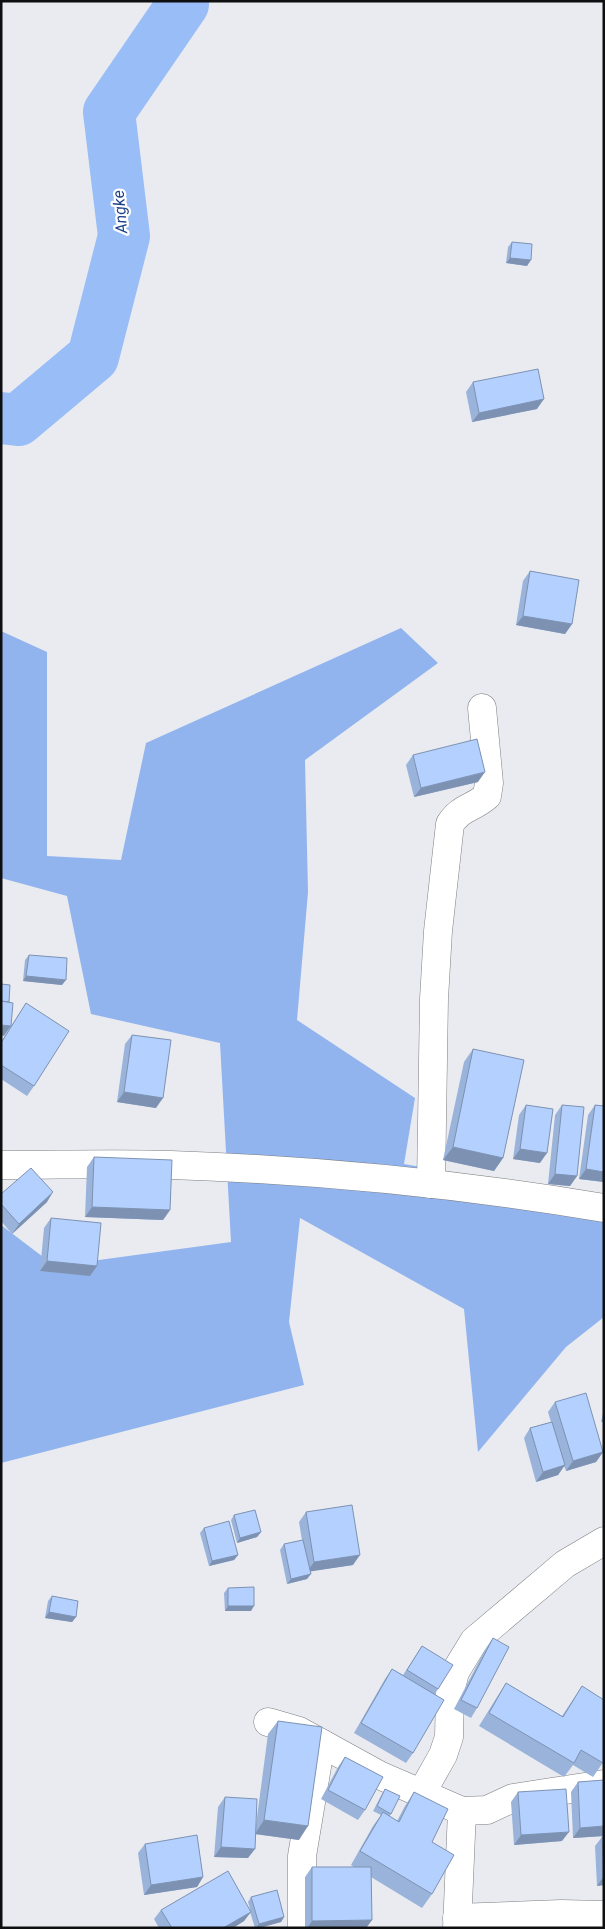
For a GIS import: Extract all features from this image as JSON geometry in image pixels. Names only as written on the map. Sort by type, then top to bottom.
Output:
[{"type":"street","points":[[431,1184],[434,999],[438,931],[450,824],[457,813],[477,804],[487,796],[489,783],[482,708]]},
{"type":"street","points":[[1,1165],[169,1165],[328,1173],[530,1196],[604,1208]]},
{"type":"street","points":[[421,1794],[443,1755],[448,1737],[450,1692],[455,1672],[474,1641],[565,1564],[604,1541]]},
{"type":"street","points":[[268,1722],[299,1731],[372,1771],[462,1811],[487,1810],[513,1798],[604,1784]]},
{"type":"street","points":[[302,1928],[302,1856],[321,1743]]},
{"type":"street","points":[[462,1811],[457,1923],[560,1914],[604,1915]]},
{"type":"shaded area","points":[[401,628],[438,663],[305,760],[308,892],[297,1020],[415,1098],[404,1164],[604,1199],[604,1317],[566,1347],[478,1452],[464,1309],[300,1218],[289,1322],[304,1385],[1,1463],[1,1225],[55,1266],[231,1242],[220,1043],[91,1014],[67,896],[1,878],[1,631],[47,652],[47,856],[121,860],[146,743]]},
{"type":"building","points":[[512,242],[532,244],[531,260],[510,258]]},
{"type":"building","points":[[538,369],[544,399],[479,413],[473,382]]},
{"type":"building","points":[[530,571],[579,580],[572,624],[523,616]]},
{"type":"building","points":[[477,739],[485,772],[421,788],[413,755]]},
{"type":"building","points":[[29,955],[67,958],[66,980],[26,976]]},
{"type":"building","points":[[1,984],[10,985],[9,1002],[1,1001]]},
{"type":"building","points":[[1,1001],[13,1003],[11,1026],[1,1025]]},
{"type":"building","points":[[26,1003],[69,1031],[34,1086],[1,1065],[1,1043]]},
{"type":"building","points":[[132,1035],[171,1040],[163,1098],[124,1092]]},
{"type":"building","points":[[473,1049],[524,1060],[503,1158],[453,1147]]},
{"type":"building","points":[[526,1105],[553,1109],[547,1153],[520,1149]]},
{"type":"building","points":[[562,1105],[584,1107],[577,1176],[555,1174]]},
{"type":"building","points":[[595,1105],[604,1106],[604,1172],[586,1169]]},
{"type":"building","points":[[94,1157],[172,1160],[170,1210],[92,1207]]},
{"type":"building","points":[[31,1168],[53,1192],[19,1224],[1,1204],[1,1194]]},
{"type":"building","points":[[51,1218],[101,1223],[97,1266],[47,1261]]},
{"type":"building","points":[[586,1393],[603,1452],[573,1461],[555,1402]]},
{"type":"building","points":[[552,1422],[565,1465],[543,1472],[530,1428]]},
{"type":"building","points":[[352,1505],[360,1555],[314,1562],[306,1512]]},
{"type":"building","points":[[255,1510],[261,1532],[240,1538],[234,1515]]},
{"type":"building","points":[[229,1521],[238,1555],[212,1561],[204,1528]]},
{"type":"building","points":[[303,1540],[311,1574],[291,1579],[284,1544]]},
{"type":"building","points":[[254,1587],[254,1606],[228,1606],[228,1588]]},
{"type":"building","points":[[52,1596],[78,1601],[76,1617],[49,1612]]},
{"type":"building","points":[[493,1638],[509,1647],[477,1708],[461,1700]]},
{"type":"building","points":[[422,1646],[453,1665],[438,1689],[407,1670]]},
{"type":"building","points":[[392,1669],[444,1700],[413,1753],[361,1723]]},
{"type":"building","points":[[506,1683],[563,1717],[582,1686],[604,1700],[603,1763],[581,1750],[574,1763],[489,1713]]},
{"type":"building","points":[[278,1721],[322,1727],[308,1826],[264,1820]]},
{"type":"building","points":[[345,1757],[383,1777],[365,1810],[328,1790]]},
{"type":"building","points":[[604,1780],[604,1826],[580,1828],[578,1782]]},
{"type":"building","points":[[385,1789],[400,1796],[391,1814],[377,1806]]},
{"type":"building","points":[[566,1789],[569,1832],[521,1835],[518,1792]]},
{"type":"building","points":[[414,1792],[448,1809],[432,1842],[454,1855],[432,1894],[360,1851],[383,1812],[399,1822]]},
{"type":"building","points":[[225,1797],[257,1799],[255,1849],[221,1847]]},
{"type":"building","points":[[197,1835],[203,1877],[151,1885],[145,1844]]},
{"type":"building","points":[[604,1836],[604,1876],[602,1837]]},
{"type":"building","points":[[312,1867],[371,1867],[372,1920],[312,1921]]},
{"type":"building","points":[[228,1871],[251,1912],[223,1928],[172,1928],[161,1910]]},
{"type":"building","points":[[277,1890],[284,1917],[259,1924],[251,1897]]},
{"type":"waterway","name":"Angke","points":[[1,418],[18,420],[93,357],[124,236],[109,112],[183,4],[183,1]]}]
